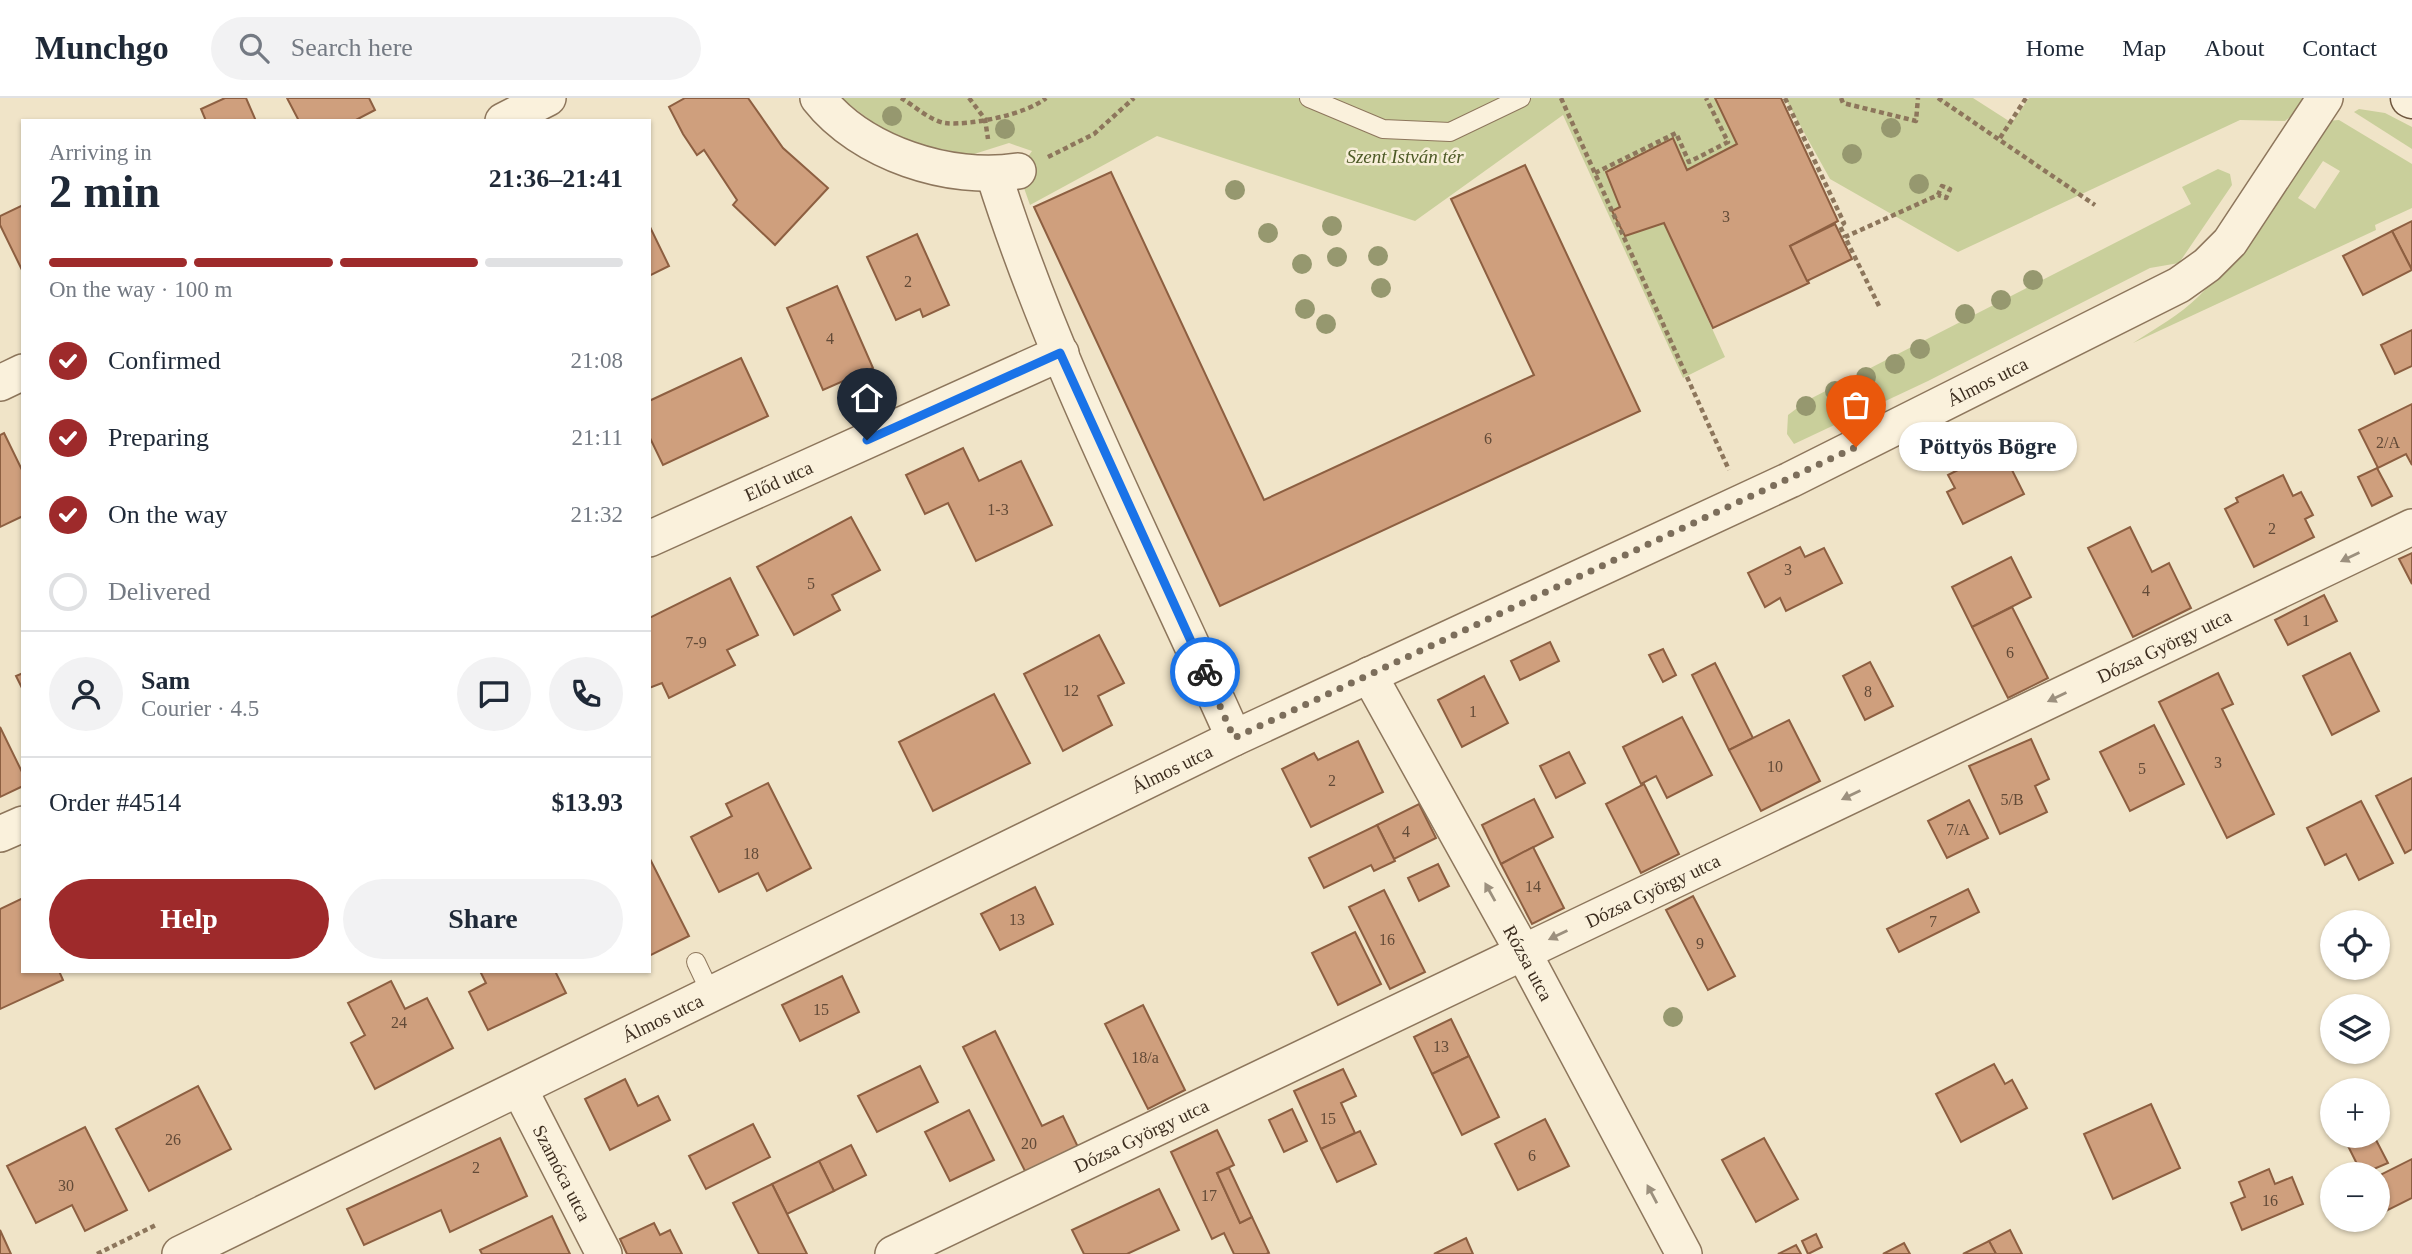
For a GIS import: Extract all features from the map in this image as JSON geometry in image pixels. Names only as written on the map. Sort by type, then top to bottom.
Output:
[{"type":"street","points":[[507,119],[548,98]]},
{"type":"street","points":[[818,98],[829,113],[866,140],[916,161],[1006,173],[1010,228],[1060,353],[1234,738]]},
{"type":"street","name":"Álmos utca","points":[[180,1254],[520,1090],[1234,738],[1743,501],[2179,285],[2207,265],[2230,242],[2325,98]]},
{"type":"street","name":"Előd utca","points":[[651,538],[1060,353]]},
{"type":"street","points":[[0,383],[21,373]]},
{"type":"street","name":"Dózsa György utca","points":[[893,1254],[2412,527]]},
{"type":"street","name":"Rózsa utca","points":[[1369,675],[1523,952],[1684,1254]]},
{"type":"street","points":[[0,834],[21,825]]},
{"type":"street","name":"Szamóca utca","points":[[520,1090],[604,1254]]},
{"type":"lane","points":[[1309,98],[1383,129],[1450,132],[1521,98]]},
{"type":"lane","points":[[696,962],[712,996]]},
{"type":"path","points":[[901,98],[943,123],[985,119],[1036,108],[1046,98]]},
{"type":"path","points":[[970,98],[985,119]]},
{"type":"path","points":[[1006,173],[1094,134],[1134,98]]},
{"type":"path","points":[[1561,98],[1743,501]]},
{"type":"path","points":[[1595,173],[1676,133],[1689,162],[1728,142],[1706,98]]},
{"type":"path","points":[[1785,98],[1844,223],[1840,226],[1879,306]]},
{"type":"path","points":[[1841,98],[1843,103],[1916,121],[1918,98]]},
{"type":"path","points":[[1938,98],[2095,205]]},
{"type":"path","points":[[2000,138],[2026,98]]},
{"type":"path","points":[[1845,237],[1938,195]]},
{"type":"green space","name":"Szent István tér","points":[[841,98],[1715,98],[1737,144],[1687,170],[1673,138],[1606,173],[1620,207],[1613,211],[1664,223],[1725,357],[1683,378],[1563,115],[1415,221],[1157,136],[1030,205],[1018,171],[1032,151],[1009,143],[971,155],[896,140]]},
{"type":"green space","points":[[1785,98],[1973,98],[2012,123],[2029,98],[2303,98],[2302,107],[2285,121],[2240,120],[1958,252],[1830,179]]},
{"type":"green space","points":[[2359,109],[2385,113],[2412,127],[2412,149],[2354,112]]},
{"type":"green space","points":[[2339,120],[2412,164],[2412,208],[2375,225],[2376,230],[2133,343],[2184,309],[2217,277],[2250,234],[2325,121]],"holes":[[[2323,161],[2340,171],[2315,209],[2298,198]]]},
{"type":"green space","points":[[2218,169],[2230,174],[2232,185],[2179,263],[2150,268],[1928,381],[1794,444],[1787,434],[1788,415],[1808,400],[2191,204],[2182,187]]},
{"type":"building","points":[[225,98],[246,98],[255,119],[205,119],[201,109]]},
{"type":"building","points":[[287,98],[369,98],[375,110],[358,119],[298,119]]},
{"type":"building","points":[[685,98],[748,98],[783,148],[828,188],[775,245],[733,205],[737,200],[704,150],[697,155],[683,134],[669,107]]},
{"type":"building","points":[[1715,98],[1781,98],[1838,221],[1790,246],[1809,283],[1713,328],[1664,223],[1625,236],[1612,211],[1620,207],[1606,172],[1673,138],[1687,170],[1737,144]]},
{"type":"building","points":[[1525,165],[1640,411],[1220,606],[1034,207],[1111,172],[1264,500],[1534,375],[1451,199]]},
{"type":"building","points":[[21,206],[21,268],[0,225],[0,216]]},
{"type":"building","points":[[2412,221],[2412,270],[2392,231]]},
{"type":"building","points":[[1835,224],[1852,259],[1807,281],[1790,246]]},
{"type":"building","points":[[651,229],[669,266],[651,275]]},
{"type":"building","points":[[2392,231],[2412,270],[2363,295],[2343,256]]},
{"type":"building","points":[[917,234],[949,305],[923,317],[920,309],[896,320],[867,257]]},
{"type":"building","points":[[837,286],[873,368],[823,390],[787,308]]},
{"type":"building","points":[[2412,330],[2412,366],[2395,374],[2381,345]]},
{"type":"building","points":[[741,358],[768,416],[663,465],[651,440],[651,400]]},
{"type":"building","points":[[2412,404],[2412,465],[2406,454],[2378,468],[2359,430]]},
{"type":"building","points":[[4,433],[21,468],[21,517],[0,527],[0,435]]},
{"type":"building","points":[[963,448],[979,481],[1021,461],[1052,525],[976,561],[948,503],[925,514],[906,475]]},
{"type":"building","points":[[2001,448],[2024,494],[1963,524],[1947,492],[1955,488],[1948,475]]},
{"type":"building","points":[[2377,468],[2392,496],[2372,506],[2358,477]]},
{"type":"building","points":[[2283,475],[2293,496],[2301,492],[2313,515],[2305,519],[2314,537],[2254,567],[2225,509],[2238,502],[2236,498]]},
{"type":"building","points":[[851,517],[880,570],[832,595],[840,610],[794,635],[757,567]]},
{"type":"building","points":[[2130,527],[2152,572],[2169,563],[2191,608],[2133,637],[2088,548]]},
{"type":"building","points":[[1800,547],[1805,557],[1824,548],[1842,583],[1786,611],[1780,598],[1765,607],[1748,573]]},
{"type":"building","points":[[2412,553],[2412,584],[2399,559]]},
{"type":"building","points":[[2011,557],[2031,597],[1972,627],[1952,587]]},
{"type":"building","points":[[730,578],[758,635],[727,650],[735,665],[669,698],[662,683],[651,687],[651,617]]},
{"type":"building","points":[[2324,595],[2337,621],[2288,645],[2275,620]]},
{"type":"building","points":[[2012,607],[2048,678],[2008,698],[1972,627]]},
{"type":"building","points":[[1099,635],[1124,683],[1098,696],[1112,725],[1063,751],[1024,674]]},
{"type":"building","points":[[1550,642],[1559,661],[1520,680],[1511,661]]},
{"type":"building","points":[[1663,649],[1676,675],[1663,682],[1649,655]]},
{"type":"building","points":[[2350,653],[2379,711],[2332,735],[2303,676]]},
{"type":"building","points":[[1870,662],[1893,706],[1865,720],[1843,676]]},
{"type":"building","points":[[1715,663],[1753,738],[1729,750],[1692,675]]},
{"type":"building","points":[[2218,673],[2233,704],[2222,709],[2274,814],[2227,838],[2159,702]]},
{"type":"building","points":[[1484,676],[1508,723],[1462,747],[1438,700]]},
{"type":"building","points":[[994,694],[1030,763],[933,811],[899,742]]},
{"type":"building","points":[[1682,717],[1712,775],[1667,798],[1656,776],[1641,784],[1623,747]]},
{"type":"building","points":[[1789,720],[1820,781],[1761,811],[1729,750]]},
{"type":"building","points":[[2154,725],[2184,784],[2130,811],[2100,752]]},
{"type":"building","points":[[0,727],[21,770],[21,787],[0,797]]},
{"type":"building","points":[[2031,739],[2049,779],[2035,786],[2047,812],[2000,834],[1969,766]]},
{"type":"building","points":[[1358,741],[1383,792],[1311,827],[1282,769],[1314,753],[1318,760]]},
{"type":"building","points":[[1569,752],[1585,783],[1556,798],[1540,766]]},
{"type":"building","points":[[2412,778],[2412,849],[2405,853],[2376,796]]},
{"type":"building","points":[[768,783],[811,868],[767,891],[758,873],[719,892],[691,837],[732,816],[726,804]]},
{"type":"building","points":[[1644,784],[1679,854],[1641,873],[1606,804]]},
{"type":"building","points":[[1534,799],[1553,837],[1501,864],[1482,825]]},
{"type":"building","points":[[1969,800],[1988,838],[1947,858],[1928,821]]},
{"type":"building","points":[[2361,801],[2393,863],[2359,880],[2346,854],[2325,865],[2307,828]]},
{"type":"building","points":[[1419,804],[1436,838],[1394,859],[1377,825]]},
{"type":"building","points":[[1377,825],[1395,861],[1374,871],[1371,865],[1324,888],[1309,858]]},
{"type":"building","points":[[1533,847],[1564,908],[1532,924],[1501,864]]},
{"type":"building","points":[[651,861],[689,936],[651,955]]},
{"type":"building","points":[[1438,864],[1449,886],[1419,901],[1408,878]]},
{"type":"building","points":[[1035,887],[1053,924],[1000,950],[981,914]]},
{"type":"building","points":[[1968,889],[1979,912],[1899,952],[1887,929]]},
{"type":"building","points":[[1384,890],[1425,972],[1390,989],[1349,907]]},
{"type":"building","points":[[1693,896],[1735,976],[1708,990],[1666,910]]},
{"type":"building","points":[[21,899],[21,973],[60,973],[63,980],[0,1009],[0,909]]},
{"type":"building","points":[[1355,932],[1381,984],[1338,1005],[1312,953]]},
{"type":"building","points":[[481,973],[556,973],[566,993],[488,1030],[469,992],[486,983]]},
{"type":"building","points":[[842,976],[859,1012],[800,1041],[782,1005]]},
{"type":"building","points":[[391,981],[405,1009],[427,998],[453,1048],[375,1089],[351,1043],[365,1035],[348,1003]]},
{"type":"building","points":[[1143,1005],[1185,1090],[1148,1109],[1105,1024]]},
{"type":"building","points":[[1451,1019],[1469,1056],[1432,1074],[1414,1037]]},
{"type":"building","points":[[995,1031],[1042,1126],[1063,1116],[1078,1147],[1026,1173],[963,1047]]},
{"type":"building","points":[[1469,1056],[1499,1117],[1462,1135],[1432,1074]]},
{"type":"building","points":[[1994,1064],[2005,1084],[2012,1080],[2027,1108],[1961,1142],[1936,1094]]},
{"type":"building","points":[[920,1066],[938,1102],[877,1132],[858,1096]]},
{"type":"building","points":[[1343,1069],[1356,1096],[1341,1103],[1355,1133],[1321,1149],[1294,1091]]},
{"type":"building","points":[[625,1079],[638,1106],[658,1096],[670,1120],[610,1150],[585,1099]]},
{"type":"building","points":[[198,1086],[231,1149],[149,1191],[116,1129]]},
{"type":"building","points":[[2151,1104],[2180,1168],[2113,1199],[2084,1134]]},
{"type":"building","points":[[1292,1109],[1307,1141],[1284,1152],[1269,1120]]},
{"type":"building","points":[[969,1110],[994,1160],[950,1181],[925,1132]]},
{"type":"building","points":[[1545,1119],[1569,1166],[1518,1190],[1495,1144]]},
{"type":"building","points":[[753,1124],[770,1157],[706,1189],[689,1156]]},
{"type":"building","points":[[85,1127],[127,1210],[85,1231],[72,1205],[36,1223],[7,1166]]},
{"type":"building","points":[[1217,1130],[1234,1165],[1217,1173],[1240,1223],[1252,1217],[1269,1253],[1234,1254],[1224,1233],[1212,1239],[1171,1152]]},
{"type":"building","points":[[1360,1131],[1376,1164],[1337,1182],[1321,1149]]},
{"type":"building","points":[[500,1138],[527,1196],[450,1232],[441,1210],[364,1245],[347,1209]]},
{"type":"building","points":[[1764,1138],[1798,1199],[1756,1222],[1722,1160]]},
{"type":"building","points":[[851,1145],[866,1175],[834,1191],[819,1161]]},
{"type":"building","points":[[2349,1148],[2380,1148],[2387,1162],[2356,1162]]},
{"type":"building","points":[[2412,1159],[2412,1198],[2390,1209],[2390,1170]]},
{"type":"building","points":[[819,1161],[834,1191],[787,1214],[772,1184]]},
{"type":"building","points":[[1229,1168],[1252,1217],[1240,1223],[1217,1173]]},
{"type":"building","points":[[2269,1169],[2275,1184],[2292,1177],[2303,1204],[2242,1230],[2231,1203],[2245,1197],[2239,1182]]},
{"type":"building","points":[[772,1184],[807,1254],[759,1254],[733,1203]]},
{"type":"building","points":[[1159,1189],[1179,1230],[1127,1254],[1084,1254],[1072,1230]]},
{"type":"building","points":[[552,1216],[570,1254],[482,1254],[480,1250]]},
{"type":"building","points":[[654,1223],[660,1235],[670,1230],[682,1254],[627,1254],[620,1239]]},
{"type":"building","points":[[0,1230],[11,1254],[0,1254]]},
{"type":"building","points":[[2010,1230],[2022,1254],[1996,1254],[1989,1241]]},
{"type":"building","points":[[1816,1234],[1822,1247],[1808,1254],[1802,1241]]},
{"type":"building","points":[[1466,1238],[1473,1254],[1434,1254]]},
{"type":"building","points":[[1989,1241],[1996,1254],[1963,1254]]},
{"type":"building","points":[[1904,1243],[1910,1254],[1883,1254]]},
{"type":"building","points":[[1796,1245],[1801,1254],[1778,1254]]},
{"type":"way so far","points":[[1205,672],[1234,738],[1856,447]]},
{"type":"place","name":"Pöttyös Bögre","points":[[1856,447]]},
{"type":"route","points":[[867,440],[1060,353],[1205,672]]}]
